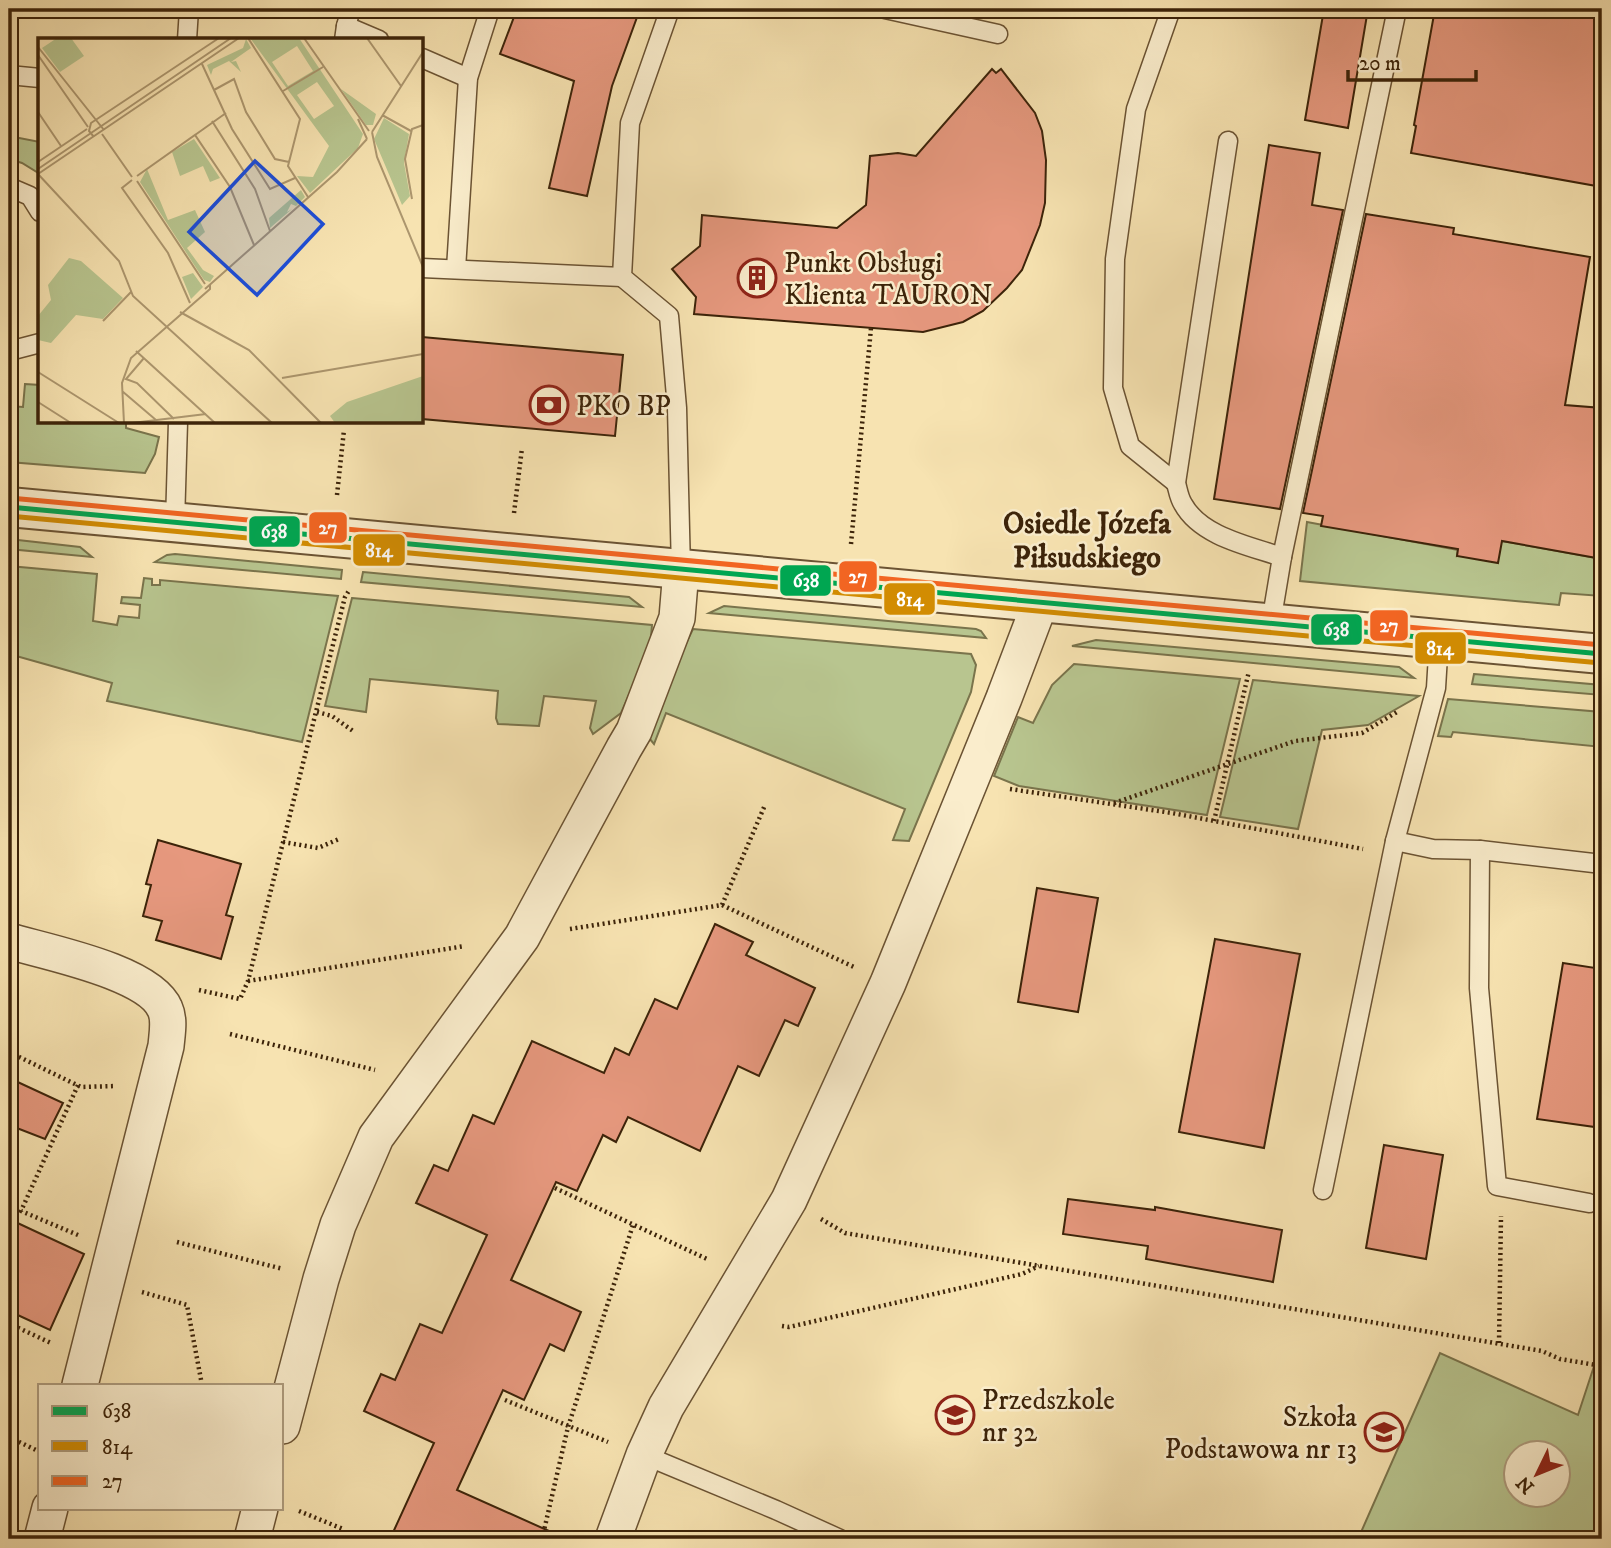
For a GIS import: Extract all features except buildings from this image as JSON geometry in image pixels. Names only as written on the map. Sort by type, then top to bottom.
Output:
[{"type":"street","points":[[9,507],[1602,654]]},
{"type":"street","points":[[284,1418],[338,1225],[376,1137],[522,937],[634,731],[677,618],[681,570]]},
{"type":"street","points":[[613,1539],[666,1407],[789,1200],[888,983],[1040,603]]},
{"type":"street","points":[[9,941],[106,969],[134,980],[160,1000],[166,1010],[168,1029],[156,1085],[80,1384]]},
{"type":"street","points":[[42,1539],[49,1510]]},
{"type":"street","points":[[252,1539],[259,1510]]},
{"type":"lane","points":[[187,38],[190,9]]},
{"type":"lane","points":[[456,270],[468,78],[490,9]]},
{"type":"lane","points":[[622,277],[630,124],[670,9]]},
{"type":"lane","points":[[885,9],[998,34]]},
{"type":"lane","points":[[1171,9],[1136,109],[1115,259],[1113,388],[1130,446],[1176,483]]},
{"type":"lane","points":[[1271,623],[1282,557],[1397,9]]},
{"type":"lane","points":[[347,25],[375,38]]},
{"type":"lane","points":[[424,59],[468,78]]},
{"type":"lane","points":[[9,75],[38,78]]},
{"type":"lane","points":[[1228,141],[1176,483],[1183,504],[1196,520],[1219,535],[1282,557]]},
{"type":"lane","points":[[9,187],[30,196],[38,209]]},
{"type":"lane","points":[[424,268],[622,277],[669,316],[677,408],[681,570]]},
{"type":"lane","points":[[9,346],[17,349],[38,344]]},
{"type":"lane","points":[[175,523],[178,424]]},
{"type":"lane","points":[[1323,1191],[1394,848],[1436,688],[1439,639]]},
{"type":"lane","points":[[1394,848],[1480,850],[1602,864]]},
{"type":"lane","points":[[1480,850],[1479,988],[1497,1186],[1589,1203]]},
{"type":"lane","points":[[645,1455],[840,1539]]},
{"type":"path","points":[[850,548],[870,328]]},
{"type":"path","points":[[338,491],[344,430]]},
{"type":"path","points":[[515,507],[522,448]]},
{"type":"path","points":[[240,999],[248,981],[345,597],[351,589]]},
{"type":"path","points":[[1214,821],[1249,671]]},
{"type":"path","points":[[1113,804],[1295,741],[1362,733],[1436,688]]},
{"type":"path","points":[[317,712],[332,716],[353,731]]},
{"type":"path","points":[[972,777],[1017,791],[1394,848]]},
{"type":"path","points":[[722,905],[765,805]]},
{"type":"path","points":[[283,842],[318,848],[339,839]]},
{"type":"path","points":[[248,981],[722,905],[888,983]]},
{"type":"path","points":[[230,1034],[368,1067],[415,1086]]},
{"type":"path","points":[[9,1052],[78,1085],[156,1085]]},
{"type":"path","points":[[78,1085],[21,1211],[87,1239],[116,1245]]},
{"type":"path","points":[[1499,1344],[1501,1187]]},
{"type":"path","points":[[555,1188],[743,1275]]},
{"type":"path","points":[[789,1200],[845,1233],[1542,1351],[1560,1359],[1602,1366]]},
{"type":"path","points":[[542,1539],[568,1427],[633,1224]]},
{"type":"path","points":[[177,1242],[321,1279]]},
{"type":"path","points":[[782,1326],[802,1324],[1022,1274],[1039,1266]]},
{"type":"path","points":[[106,1282],[187,1305],[202,1384]]},
{"type":"path","points":[[505,1400],[645,1455]]},
{"type":"path","points":[[9,1437],[38,1451]]},
{"type":"path","points":[[294,1509],[343,1529]]},
{"type":"green space","points":[[9,136],[38,142],[38,173],[9,159]]},
{"type":"green space","points":[[25,384],[38,385],[38,424],[126,424],[126,428],[159,437],[155,454],[145,473],[9,462],[9,406],[23,407]]},
{"type":"green space","points":[[1307,522],[1458,550],[1457,556],[1502,541],[1602,559],[1602,596],[1561,593],[1559,605],[1300,581]]},
{"type":"green space","points":[[9,539],[80,547],[92,557],[9,549]]},
{"type":"green space","points":[[175,554],[342,570],[341,579],[155,562]]},
{"type":"green space","points":[[9,566],[97,574],[93,621],[117,625],[119,616],[139,618],[140,605],[121,603],[122,597],[141,598],[144,578],[152,579],[152,585],[160,585],[160,580],[338,596],[302,742],[107,701],[112,683],[9,654]]},
{"type":"green space","points":[[363,572],[629,597],[642,607],[361,582]]},
{"type":"green space","points":[[352,598],[652,625],[650,648],[621,713],[593,734],[590,728],[596,701],[544,696],[539,726],[498,724],[498,691],[370,679],[366,712],[325,706]]},
{"type":"green space","points":[[724,606],[976,629],[986,638],[709,613]]},
{"type":"green space","points":[[693,629],[971,654],[976,665],[971,692],[909,841],[893,840],[905,809],[666,713],[654,744],[649,738],[679,658]]},
{"type":"green space","points":[[1096,640],[1399,667],[1414,678],[1072,646]]},
{"type":"green space","points":[[1074,664],[1240,679],[1207,815],[1019,786],[994,776],[1018,717],[1033,723],[1052,685]]},
{"type":"green space","points":[[1474,674],[1602,685],[1602,695],[1472,684]]},
{"type":"green space","points":[[1253,680],[1419,696],[1368,725],[1322,730],[1298,829],[1220,817]]},
{"type":"green space","points":[[1448,699],[1602,712],[1602,747],[1453,732],[1451,737],[1438,736]]},
{"type":"green space","points":[[1599,1351],[1602,1351],[1602,1539],[1358,1539],[1440,1353],[1578,1415]]},
{"type":"transit line","name":"27","points":[[10,498],[1602,645]]},
{"type":"transit line","name":"638","points":[[9,507],[1602,654]]},
{"type":"transit line","name":"814","points":[[9,516],[1601,663]]},
{"type":"place","name":"Punkt Obsługi Klienta TAURON","points":[[757,278]]},
{"type":"place","name":"PKO BP","points":[[549,405]]},
{"type":"place","name":"Przedszkole nr 32","points":[[955,1415]]},
{"type":"place","name":"Szkoła Podstawowa nr 13","points":[[1384,1432]]},
{"type":"district","name":"Osiedle Józefa Piłsudskiego","points":[[1087,540]]}]
